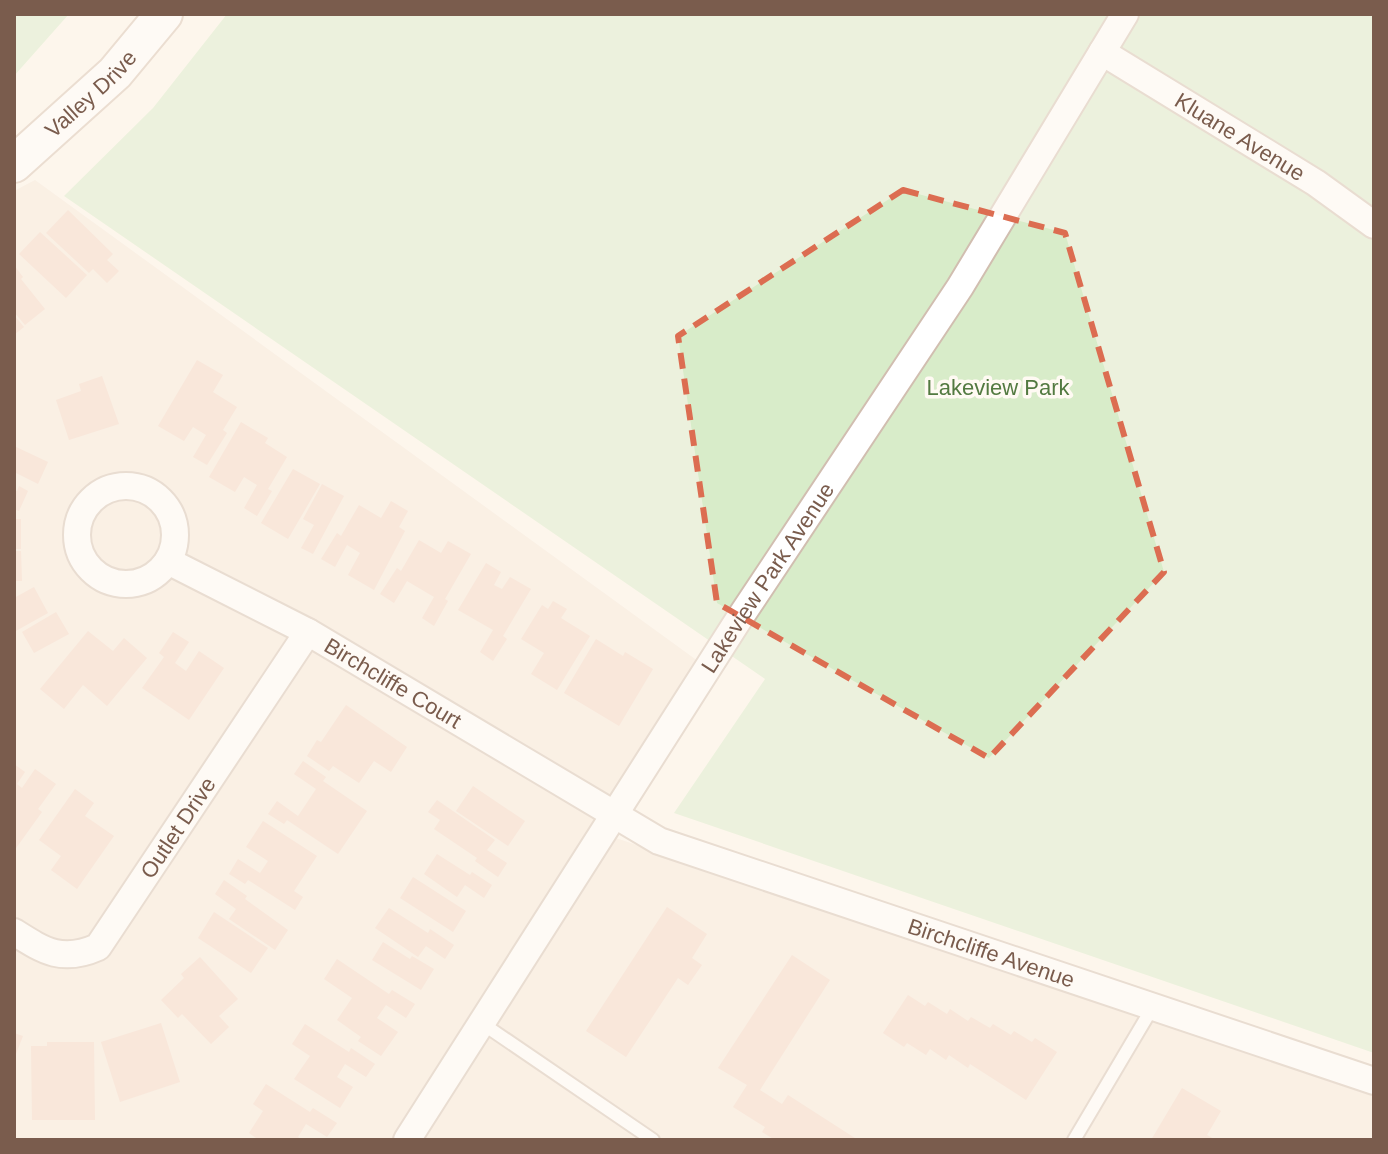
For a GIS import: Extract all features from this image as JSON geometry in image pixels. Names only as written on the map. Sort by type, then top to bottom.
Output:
[{"type":"street","name":"Lakeview Park Avenue","points":[[407,1140],[739,619],[960,287],[1125,14]]},
{"type":"street","name":"Valley Drive","points":[[14,164],[115,73],[162,15]]},
{"type":"street","name":"Kluane Avenue","points":[[1102,52],[1316,183],[1374,225]]},
{"type":"street","name":"Birchcliffe Court","points":[[168,561],[308,632],[577,790],[613,816]]},
{"type":"street","name":"Outlet Drive","points":[[14,932],[42,950],[68,956],[98,947],[308,632]]},
{"type":"street","name":"Birchcliffe Avenue","points":[[613,816],[659,841],[1374,1081]]},
{"type":"lane","points":[[1074,1140],[1154,1005]]},
{"type":"lane","points":[[483,1024],[653,1140]]},
{"type":"highlighted area","points":[[903,190],[1065,233],[1164,572],[989,758],[717,603],[678,336]]},
{"type":"shaded area","points":[[35,180],[713,672],[613,837],[1374,1095],[1374,1140],[14,1140],[14,191]]},
{"type":"green space","points":[[14,14],[69,14],[14,76]]},
{"type":"green space","name":"Lakeview Park","points":[[227,14],[1374,14],[1374,1053],[674,813],[765,679],[64,196],[153,108]]},
{"type":"building","points":[[68,210],[113,254],[107,260],[119,271],[107,283],[93,269],[89,273],[46,233]]},
{"type":"building","points":[[40,232],[87,275],[66,298],[19,254]]},
{"type":"building","points":[[14,265],[45,309],[25,325],[14,312]]},
{"type":"building","points":[[14,315],[24,327],[14,335]]},
{"type":"building","points":[[197,360],[223,375],[213,392],[237,407],[223,430],[227,433],[207,465],[193,457],[206,435],[193,427],[184,441],[158,426]]},
{"type":"building","points":[[102,376],[119,424],[69,440],[56,400],[81,391],[79,384]]},
{"type":"building","points":[[241,422],[268,438],[265,443],[287,457],[268,489],[272,491],[257,516],[244,508],[257,485],[244,477],[235,492],[209,477]]},
{"type":"building","points":[[14,446],[48,462],[38,484],[14,472]]},
{"type":"building","points":[[293,469],[320,484],[288,539],[261,523]]},
{"type":"building","points":[[322,484],[344,496],[313,554],[301,548],[314,525],[303,519]]},
{"type":"building","points":[[19,486],[28,491],[19,511],[14,509],[14,490],[17,491]]},
{"type":"building","points":[[391,501],[408,511],[399,527],[405,531],[374,590],[348,575],[360,553],[347,545],[335,567],[321,559],[337,533],[341,536],[359,505],[381,518]]},
{"type":"building","points":[[14,519],[21,519],[21,549],[14,549]]},
{"type":"building","points":[[419,540],[441,553],[448,541],[471,554],[445,599],[448,601],[434,626],[422,618],[434,597],[407,581],[394,603],[380,594],[397,568],[401,571]]},
{"type":"building","points":[[14,551],[21,551],[22,581],[14,581]]},
{"type":"building","points":[[486,563],[501,572],[494,585],[502,589],[510,577],[531,589],[503,636],[507,639],[493,661],[480,652],[493,630],[458,610]]},
{"type":"building","points":[[34,587],[48,613],[14,632],[14,598]]},
{"type":"building","points":[[553,601],[567,609],[561,618],[590,636],[557,690],[531,674],[544,653],[521,639],[542,605],[548,609]]},
{"type":"building","points":[[56,612],[69,634],[34,653],[22,632]]},
{"type":"building","points":[[88,631],[113,651],[124,638],[147,658],[107,706],[83,685],[64,709],[40,689]]},
{"type":"building","points":[[173,632],[189,642],[175,663],[186,671],[199,651],[224,668],[189,720],[142,688],[164,657],[159,653]]},
{"type":"building","points":[[596,639],[623,656],[625,652],[653,669],[619,726],[564,693]]},
{"type":"building","points":[[346,705],[407,747],[391,772],[374,761],[359,783],[333,766],[329,771],[307,756],[317,740],[321,742]]},
{"type":"building","points":[[303,761],[326,777],[323,781],[367,811],[338,854],[287,820],[284,824],[268,814],[277,801],[298,816],[316,789],[294,774]]},
{"type":"building","points":[[14,764],[25,772],[17,784],[22,788],[35,769],[56,784],[38,809],[42,812],[14,851]]},
{"type":"building","points":[[473,786],[525,821],[508,846],[456,811]]},
{"type":"building","points":[[75,789],[94,803],[85,816],[114,836],[77,889],[51,870],[61,856],[39,840]]},
{"type":"building","points":[[437,800],[495,840],[487,850],[507,863],[498,877],[475,861],[477,858],[434,829],[440,820],[428,812]]},
{"type":"building","points":[[263,821],[317,856],[294,891],[303,897],[295,910],[248,880],[245,884],[229,874],[238,859],[260,873],[268,861],[246,847]]},
{"type":"building","points":[[437,854],[492,885],[484,898],[465,885],[457,897],[424,874]]},
{"type":"building","points":[[413,877],[466,911],[453,932],[400,898]]},
{"type":"building","points":[[224,880],[288,930],[275,950],[229,919],[236,909],[215,894]]},
{"type":"building","points":[[667,907],[707,934],[692,958],[702,965],[688,985],[678,978],[626,1057],[586,1031]]},
{"type":"building","points":[[389,908],[428,933],[430,929],[454,945],[445,959],[426,946],[418,957],[375,928]]},
{"type":"building","points":[[214,912],[268,948],[251,973],[198,938]]},
{"type":"building","points":[[383,942],[434,969],[421,990],[372,960]]},
{"type":"building","points":[[792,955],[830,980],[760,1090],[782,1104],[788,1095],[858,1140],[775,1140],[762,1132],[765,1127],[733,1107],[747,1085],[718,1068]]},
{"type":"building","points":[[200,957],[238,999],[219,1016],[229,1027],[211,1044],[182,1014],[178,1018],[161,1000],[184,978],[181,974]]},
{"type":"building","points":[[337,959],[389,994],[392,990],[415,1004],[406,1018],[386,1005],[377,1018],[398,1032],[381,1056],[358,1041],[361,1037],[337,1020],[352,998],[324,979]]},
{"type":"building","points":[[908,995],[925,1006],[928,1002],[947,1014],[950,1009],[968,1021],[971,1017],[990,1028],[993,1024],[1011,1035],[1014,1031],[1032,1042],[1035,1038],[1057,1052],[1026,1100],[970,1064],[968,1068],[949,1055],[946,1060],[930,1049],[926,1055],[907,1043],[904,1047],[883,1033]]},
{"type":"building","points":[[161,1023],[180,1082],[120,1102],[101,1042]]},
{"type":"building","points":[[305,1024],[349,1052],[351,1048],[375,1064],[366,1077],[345,1064],[337,1077],[353,1087],[340,1108],[294,1079],[310,1056],[292,1044]]},
{"type":"building","points":[[14,1033],[23,1036],[14,1059]]},
{"type":"building","points":[[47,1042],[94,1042],[95,1120],[32,1120],[31,1046],[47,1046]]},
{"type":"building","points":[[266,1084],[310,1112],[313,1108],[337,1123],[327,1137],[306,1124],[298,1137],[303,1140],[259,1140],[249,1133],[263,1111],[253,1104]]},
{"type":"building","points":[[1182,1088],[1221,1111],[1207,1135],[1216,1140],[1151,1140]]}]
